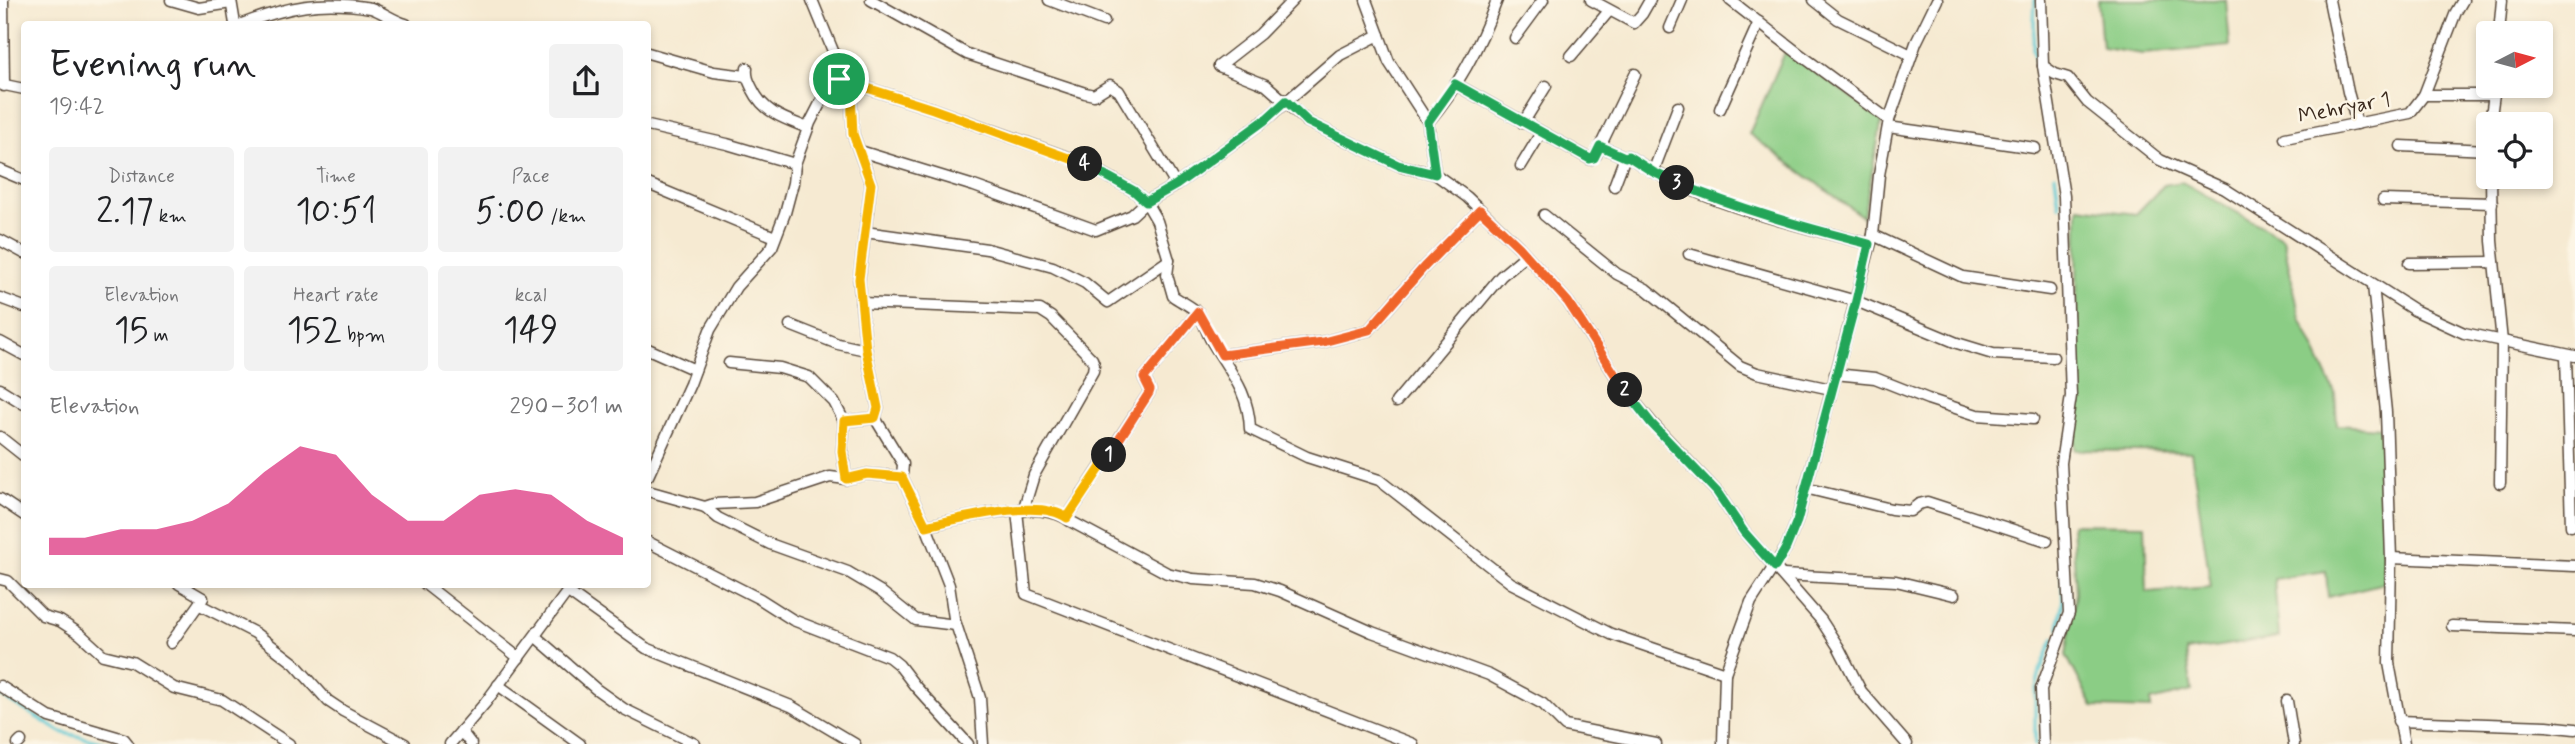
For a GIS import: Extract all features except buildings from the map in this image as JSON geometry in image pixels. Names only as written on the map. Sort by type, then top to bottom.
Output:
[{"type":"street","points":[[3,0],[2,85],[21,88]]},
{"type":"street","points":[[171,0],[199,8],[231,1],[235,21]]},
{"type":"street","points":[[250,21],[313,0],[337,0],[373,9],[399,21]]},
{"type":"street","points":[[812,0],[833,51],[839,79],[851,94],[853,134],[871,184],[859,279],[866,350],[878,408],[875,418],[903,464],[902,477],[926,526],[949,585],[956,625],[980,698],[983,744]]},
{"type":"street","points":[[871,0],[979,58],[1094,95],[1110,85],[1119,91],[1176,185]]},
{"type":"street","points":[[1049,0],[1104,21]]},
{"type":"street","points":[[1293,0],[1260,34],[1219,66],[1266,85],[1308,122],[1398,165],[1435,174],[1467,197],[1526,255],[1568,302],[1624,389],[1651,423],[1717,492],[1744,532],[1821,620],[1861,691],[1907,744]]},
{"type":"street","points":[[1366,0],[1389,62],[1428,122],[1435,174]]},
{"type":"street","points":[[1428,122],[1455,84],[1485,31],[1497,0]]},
{"type":"street","points":[[1515,38],[1543,0]]},
{"type":"street","points":[[1591,0],[1634,23],[1643,14],[1650,0]]},
{"type":"street","points":[[1670,28],[1682,0]]},
{"type":"street","points":[[1730,0],[1889,124],[2035,148]]},
{"type":"street","points":[[1814,0],[1838,19],[1911,55]]},
{"type":"street","points":[[2041,0],[2043,66],[2064,196],[2071,396],[2061,463],[2069,613],[2042,689],[2043,744]]},
{"type":"street","points":[[2329,0],[2357,124]]},
{"type":"street","name":"Mehryar 1","points":[[2285,138],[2410,114],[2424,95],[2463,0]]},
{"type":"street","points":[[2500,21],[2502,0]]},
{"type":"street","points":[[1723,744],[1725,673],[1751,602],[1779,571],[1797,521],[1871,239],[1889,124],[1911,55],[1935,1]]},
{"type":"street","points":[[1571,56],[1609,11]]},
{"type":"street","points":[[1720,109],[1759,22]]},
{"type":"street","points":[[860,151],[974,186],[1096,230],[1132,215],[1146,202],[1176,185],[1265,120],[1340,55],[1379,35]]},
{"type":"street","points":[[651,54],[714,72],[747,72],[762,106],[808,128]]},
{"type":"street","points":[[2043,66],[2068,78],[2087,102],[2160,160],[2225,189],[2414,310],[2464,333],[2570,356],[2571,526]]},
{"type":"street","points":[[1455,84],[1590,159],[1594,158],[1635,74]]},
{"type":"street","points":[[651,461],[695,370],[710,330],[736,287],[772,247],[785,213],[795,164],[808,128],[827,90],[839,79]]},
{"type":"street","points":[[839,79],[933,109],[1084,163],[1134,191],[1146,202],[1157,221],[1169,260],[1167,275],[1173,296],[1198,312],[1244,397],[1250,416],[1250,429],[1307,457],[1379,480],[1511,583],[1611,634],[1725,673]]},
{"type":"street","points":[[1523,123],[1546,86]]},
{"type":"street","points":[[2424,95],[2476,91]]},
{"type":"street","points":[[1653,172],[1678,107]]},
{"type":"street","points":[[651,127],[727,144],[795,164]]},
{"type":"street","points":[[1521,166],[1541,132]]},
{"type":"street","points":[[1600,146],[1628,156],[1653,172],[1723,202],[1799,226],[1871,239],[1963,277],[2050,290]]},
{"type":"street","points":[[2401,146],[2476,149]]},
{"type":"street","points":[[1614,186],[1625,157]]},
{"type":"street","points":[[0,170],[21,179]]},
{"type":"street","points":[[651,187],[775,237]]},
{"type":"street","points":[[2491,189],[2494,262],[2502,342],[2500,484]]},
{"type":"street","points":[[2383,200],[2491,203]]},
{"type":"street","points":[[1222,355],[1323,342],[1369,330],[1424,267],[1480,210]]},
{"type":"street","points":[[1544,215],[1617,274],[1646,289],[1740,366],[1758,373],[1831,389]]},
{"type":"street","points":[[864,232],[987,249],[1053,267],[1085,282],[1108,302],[1169,260]]},
{"type":"street","points":[[0,240],[21,251]]},
{"type":"street","points":[[1689,254],[1856,301],[1957,343],[1993,354],[2053,357]]},
{"type":"street","points":[[1396,402],[1481,298],[1526,255]]},
{"type":"street","points":[[2409,263],[2494,262]]},
{"type":"street","points":[[2373,285],[2386,412],[2391,558],[2389,663],[2404,744]]},
{"type":"street","points":[[0,299],[21,306]]},
{"type":"street","points":[[861,303],[1040,310],[1051,317],[1091,359],[1093,371],[1034,474],[1020,511],[1026,594],[1413,744]]},
{"type":"street","points":[[1067,518],[1149,393],[1144,378],[1198,312]]},
{"type":"street","points":[[790,325],[838,344],[866,350]]},
{"type":"street","points":[[0,342],[21,353]]},
{"type":"street","points":[[651,350],[695,370]]},
{"type":"street","points":[[729,363],[780,368],[809,377],[834,402],[844,421],[842,451],[846,479]]},
{"type":"street","points":[[1835,374],[1875,378],[1928,400],[1977,415],[2033,419]]},
{"type":"street","points":[[0,389],[21,402]]},
{"type":"street","points":[[844,421],[875,418]]},
{"type":"street","points":[[0,437],[21,454]]},
{"type":"street","points":[[705,507],[755,502],[830,477],[846,479],[867,474],[902,477]]},
{"type":"street","points":[[1805,488],[1891,509],[1910,511],[1927,502],[2047,541]]},
{"type":"street","points":[[651,492],[705,507],[718,518],[770,544],[848,572],[880,591],[916,620],[956,625]]},
{"type":"street","points":[[0,499],[21,513]]},
{"type":"street","points":[[926,526],[984,514],[1054,511],[1167,573],[1193,579],[1255,583],[1280,591],[1372,632],[1489,675],[1543,704],[1565,726],[1656,744]]},
{"type":"street","points":[[651,544],[760,599],[793,620],[890,657],[969,744],[982,725]]},
{"type":"street","points":[[2391,558],[2575,566]]},
{"type":"street","points":[[1779,571],[1896,581],[1954,595]]},
{"type":"street","points":[[0,579],[8,581],[43,616],[60,621],[80,634],[103,655],[132,662],[174,688],[222,700],[289,744]]},
{"type":"street","points":[[171,643],[203,598],[186,588]]},
{"type":"street","points":[[430,588],[519,658]]},
{"type":"street","points":[[450,744],[536,637],[571,588],[646,648],[791,706],[855,744]]},
{"type":"street","points":[[200,605],[255,633],[295,663],[328,701],[405,744]]},
{"type":"street","points":[[2452,626],[2575,631]]},
{"type":"street","points":[[536,637],[596,689],[624,709],[695,744]]},
{"type":"street","points":[[498,685],[580,744]]},
{"type":"street","points":[[0,686],[49,717],[124,739],[128,744]]},
{"type":"street","points":[[2287,701],[2294,744]]},
{"type":"street","points":[[2398,721],[2575,729]]},
{"type":"street","points":[[461,731],[471,744]]},
{"type":"green space","points":[[2098,0],[2226,0],[2230,46],[2143,54],[2102,48]]},
{"type":"green space","points":[[1786,50],[1882,120],[1863,217],[1749,134]]},
{"type":"green space","points":[[2182,182],[2283,238],[2300,318],[2335,393],[2337,425],[2381,428],[2384,583],[2328,597],[2326,571],[2274,579],[2279,637],[2186,651],[2192,691],[2151,701],[2151,709],[2093,707],[2066,655],[2076,593],[2072,524],[2145,525],[2147,592],[2211,587],[2191,452],[2075,450],[2078,207],[2136,214],[2164,185]]},
{"type":"waterway","points":[[2035,0],[2033,49],[2040,81]]},
{"type":"waterway","points":[[2055,175],[2059,206]]},
{"type":"waterway","points":[[2059,628],[2063,599],[2060,538]]},
{"type":"waterway","points":[[2035,744],[2035,693],[2040,671],[2054,638]]},
{"type":"waterway","points":[[0,695],[61,732],[108,744]]},
{"type":"route","points":[[839,79],[933,109],[1084,163],[1134,191],[1146,202],[1176,185],[1265,120],[1286,101],[1308,122],[1398,165],[1435,174],[1428,122],[1455,84],[1590,159],[1594,158],[1600,146],[1628,156],[1653,172],[1723,202],[1869,244],[1797,521],[1786,548],[1775,567],[1744,532],[1717,492],[1651,423],[1624,389],[1568,302],[1519,247],[1480,210],[1424,267],[1369,330],[1323,342],[1291,344],[1222,355],[1198,312],[1144,378],[1149,393],[1067,518],[1054,511],[1017,511],[984,514],[926,526],[902,477],[867,474],[846,479],[842,451],[844,421],[875,418],[878,408],[866,350],[859,279],[871,184],[853,134],[851,94],[839,79]]}]
